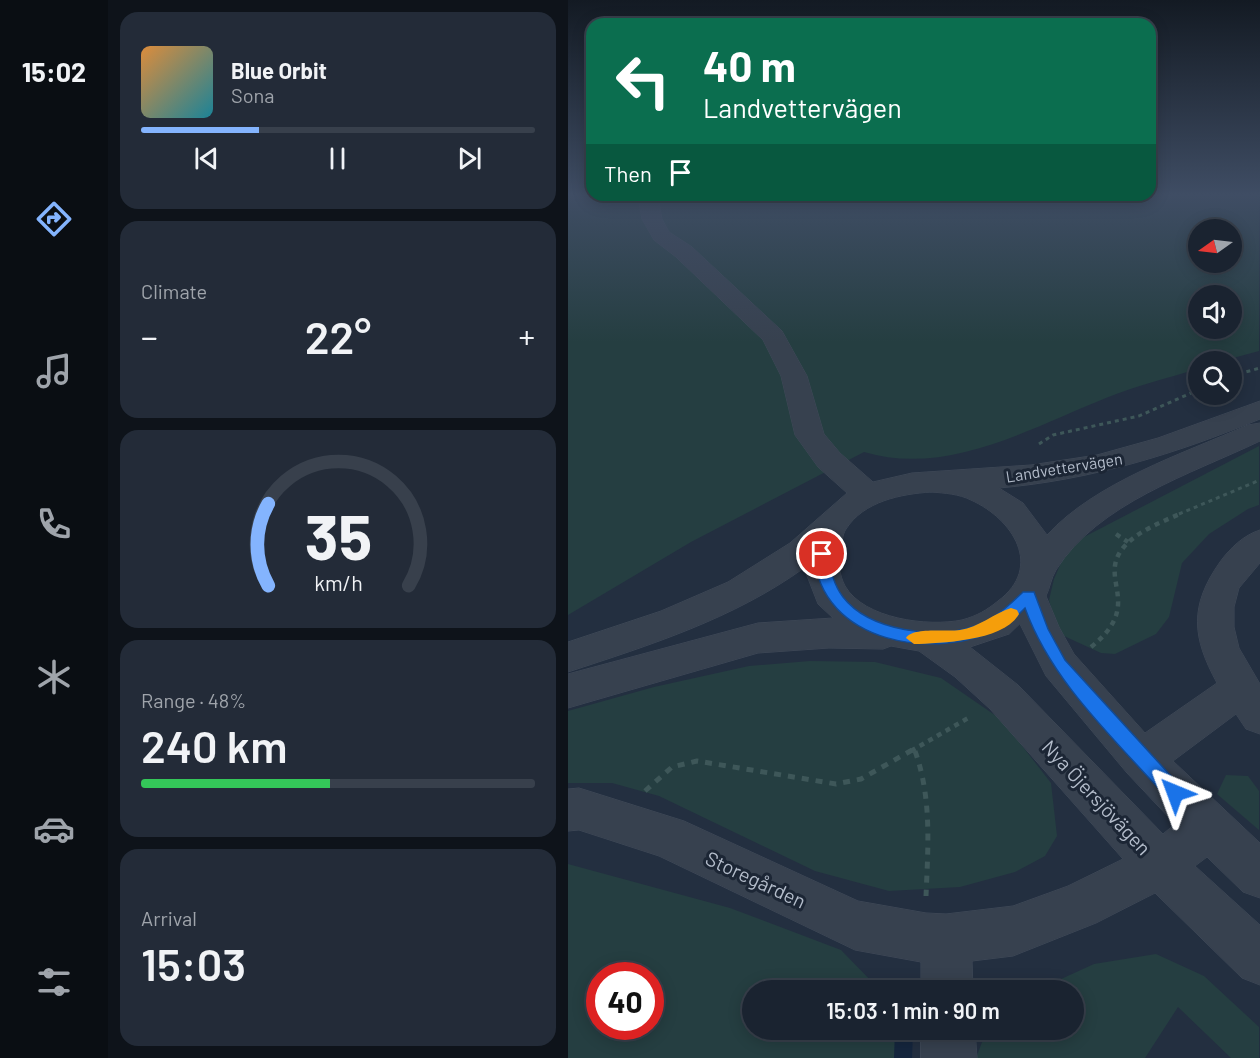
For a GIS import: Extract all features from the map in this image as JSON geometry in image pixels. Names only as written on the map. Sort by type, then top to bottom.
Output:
[{"type":"street","points":[[670,243],[701,268],[773,336],[790,366],[810,435],[829,460],[869,495]]},
{"type":"street","name":"Landvettervägen","points":[[568,657],[701,611],[760,583],[808,549],[847,509],[869,495],[899,485],[1046,472],[1112,461],[1153,450],[1260,409]]},
{"type":"street","name":"Landvettervägen","points":[[568,691],[758,638],[829,633],[961,636],[989,627],[1012,614],[1072,529],[1109,500],[1260,430]]},
{"type":"street","name":"Landvettervägen","points":[[932,482],[981,492],[1009,507],[1029,528],[1037,547],[1034,582]]},
{"type":"street","name":"Landvettervägen","points":[[830,527],[823,545],[821,564],[831,593],[856,618],[912,636]]},
{"type":"street","points":[[1142,759],[1250,703],[1219,649],[1213,613],[1221,585],[1238,561],[1260,542]]},
{"type":"street","points":[[1034,582],[1041,630],[1060,665],[1142,759],[1207,827],[1260,875]]},
{"type":"street","name":"Nya Öjersjövägen","points":[[912,636],[968,666],[1004,697],[1160,865],[1260,960]]},
{"type":"street","name":"Storegården","points":[[568,810],[579,809],[668,837],[855,925],[936,939],[1013,931],[1079,906],[1160,865],[1207,827]]},
{"type":"street","points":[[936,939],[945,980]]},
{"type":"street","points":[[948,1040],[949,1058]]},
{"type":"path","points":[[1242,373],[1260,368]]},
{"type":"path","points":[[1085,651],[1103,640],[1117,621],[1121,607],[1116,563],[1120,551],[1128,542],[1157,526],[1260,480]]},
{"type":"path","points":[[616,821],[664,772],[678,762],[708,761],[836,784],[861,779],[915,751],[975,714]]},
{"type":"path","points":[[915,751],[921,765],[936,939]]},
{"type":"green space","points":[[568,243],[1188,243],[1188,273],[1242,273],[1242,243],[1259,243],[1259,351],[1242,356],[1242,351],[1188,351],[1188,372],[1128,390],[1018,435],[957,454],[926,458],[895,458],[864,452],[691,542],[568,615]]},
{"type":"green space","points":[[1259,446],[1259,505],[1248,509],[1209,534],[1182,563],[1169,617],[1156,634],[1115,654],[1101,653],[1064,636],[1054,619],[1049,600],[1054,579],[1064,556],[1084,537]]},
{"type":"green space","points":[[810,661],[875,662],[941,678],[1002,720],[1051,783],[1057,836],[1045,856],[1015,872],[960,887],[889,891],[815,871],[659,796],[612,783],[568,783],[568,711],[654,687],[749,666]]},
{"type":"green space","points":[[1226,775],[1248,776],[1259,791],[1259,830],[1217,794]]},
{"type":"green space","points":[[568,864],[730,908],[841,950],[870,980],[742,980],[742,1040],[896,1040],[898,1058],[568,1058]]},
{"type":"green space","points":[[1156,954],[1204,976],[1259,1027],[1259,1058],[1231,1058],[1178,1007],[1145,1058],[976,1058],[983,1040],[1084,1040],[1084,980],[1059,980],[1094,964]]},
{"type":"waterway","points":[[903,1058],[904,1040]]},
{"type":"slow traffic","points":[[914,638],[945,639],[975,633],[1011,614]]},
{"type":"route","points":[[822,554],[821,564],[826,583],[838,602],[856,618],[880,630],[902,636],[945,639],[975,633],[1012,614],[1028,596],[1041,630],[1060,665],[1142,759],[1175,793]]}]
